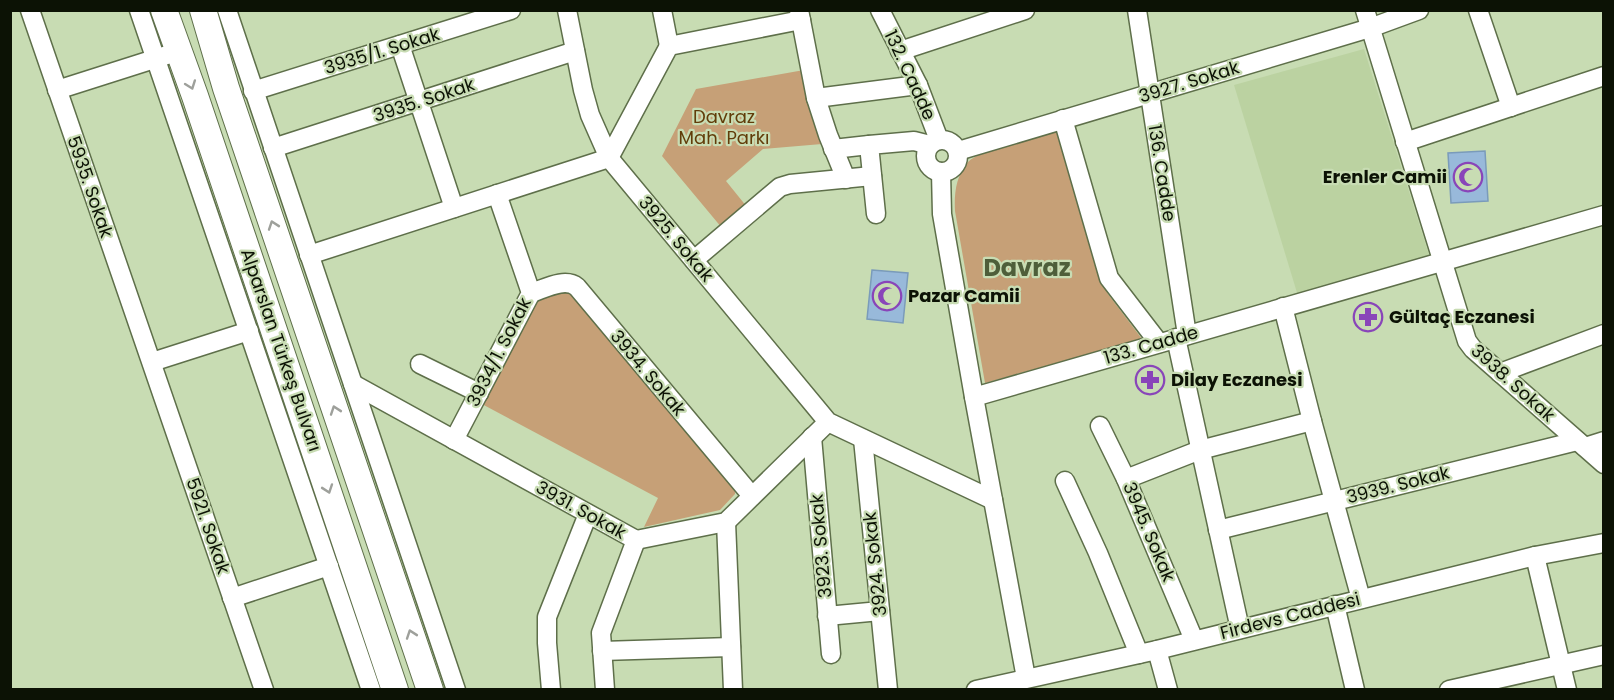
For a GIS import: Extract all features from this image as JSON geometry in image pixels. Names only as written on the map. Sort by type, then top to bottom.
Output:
[{"type":"highway","name":"Alparslan Türkeş Bulvarı","points":[[164,10],[168,55],[395,690]]},
{"type":"highway","name":"Alparslan Türkeş Bulvarı","points":[[203,10],[226,88],[430,690]]},
{"type":"street","name":"5935. Sokak","points":[[30,10],[152,362]]},
{"type":"street","points":[[139,10],[168,55],[249,331],[371,690]]},
{"type":"street","points":[[227,10],[456,690]]},
{"type":"street","name":"3935/1. Sokak","points":[[253,91],[511,10]]},
{"type":"street","name":"3925. Sokak","points":[[567,10],[590,115],[609,158],[828,422],[993,500]]},
{"type":"street","points":[[309,255],[609,158],[669,46],[662,10]]},
{"type":"street","name":"132. Cadde","points":[[880,10],[918,85],[934,142]]},
{"type":"street","points":[[900,51],[1025,10]]},
{"type":"street","name":"136. Cadde","points":[[1137,10],[1150,93],[1174,339],[1240,629]]},
{"type":"street","name":"3927. Sokak","points":[[958,150],[1150,93],[1367,19],[1419,10]]},
{"type":"street","points":[[1478,10],[1511,106]]},
{"type":"street","points":[[669,46],[800,15],[816,98],[846,179]]},
{"type":"street","name":"3938. Sokak","points":[[1367,19],[1467,341],[1604,464]]},
{"type":"street","points":[[400,45],[454,208]]},
{"type":"street","name":"3935. Sokak","points":[[273,148],[575,51]]},
{"type":"street","points":[[57,90],[168,55]]},
{"type":"street","points":[[1405,142],[1604,76]]},
{"type":"street","points":[[816,98],[918,85]]},
{"type":"street","points":[[1063,119],[1109,278],[1174,339]]},
{"type":"street","points":[[833,149],[914,141],[950,141],[958,150],[959,159],[957,164],[948,171],[941,172],[933,169],[926,160],[926,155],[934,142]]},
{"type":"street","points":[[869,145],[876,214]]},
{"type":"street","points":[[941,172],[942,214],[1026,678]]},
{"type":"street","points":[[694,260],[780,187],[872,176]]},
{"type":"street","name":"3934/1. Sokak","points":[[454,440],[531,293],[497,194]]},
{"type":"street","name":"133. Cadde","points":[[974,397],[1604,215]]},
{"type":"street","name":"3934. Sokak","points":[[531,293],[568,282],[577,287],[752,496]]},
{"type":"street","points":[[1283,307],[1361,599]]},
{"type":"street","points":[[152,362],[249,331]]},
{"type":"street","points":[[1500,373],[1604,334]]},
{"type":"street","name":"5921. Sokak","points":[[152,362],[264,690]]},
{"type":"street","points":[[420,364],[479,393]]},
{"type":"street","name":"3931. Sokak","points":[[352,384],[636,540],[726,522]]},
{"type":"street","points":[[1126,479],[1200,450],[1312,421]]},
{"type":"street","points":[[733,690],[726,522],[828,422]]},
{"type":"street","name":"3945. Sokak","points":[[1100,426],[1126,479],[1194,640]]},
{"type":"street","name":"3923. Sokak","points":[[812,437],[831,654]]},
{"type":"street","name":"3924. Sokak","points":[[863,439],[888,690]]},
{"type":"street","name":"3939. Sokak","points":[[1218,530],[1581,444],[1604,441]]},
{"type":"street","points":[[1065,481],[1098,553],[1168,690]]},
{"type":"street","points":[[551,690],[547,617],[588,514]]},
{"type":"street","points":[[605,690],[601,640],[603,625],[636,540]]},
{"type":"street","name":"Firdevs Caddesi","points":[[976,690],[1148,652],[1535,556],[1604,543]]},
{"type":"street","points":[[1535,556],[1567,690]]},
{"type":"street","points":[[232,598],[329,566]]},
{"type":"street","points":[[1335,605],[1355,690]]},
{"type":"street","points":[[827,616],[880,611]]},
{"type":"street","points":[[602,651],[731,647]]},
{"type":"street","points":[[1449,690],[1604,655]]},
{"type":"shaded area","points":[[1364,49],[1430,258],[1298,296],[1234,85]]},
{"type":"green space","name":"Davraz Mah. Parkı","points":[[804,70],[822,144],[763,149],[726,181],[747,207],[722,228],[662,156],[696,89]]},
{"type":"green space","points":[[1056,131],[1097,272],[1108,294],[1142,339],[985,383],[955,211],[958,179],[964,167],[974,157],[996,148]]},
{"type":"green space","points":[[561,291],[569,293],[576,299],[735,490],[735,494],[720,510],[644,527],[658,498],[480,403],[536,299]]},
{"type":"building","name":"Erenler Camii","points":[[1485,151],[1488,201],[1451,203],[1448,153]]},
{"type":"building","name":"Pazar Camii","points":[[872,270],[908,273],[903,323],[867,319]]},
{"type":"place","name":"Erenler Camii","points":[[1468,177]]},
{"type":"place","name":"Pazar Camii","points":[[887,296]]},
{"type":"place","name":"Gültaç Eczanesi","points":[[1368,317]]},
{"type":"place","name":"Dilay Eczanesi","points":[[1150,380]]},
{"type":"district","name":"Davraz","points":[[1027,268]]}]
